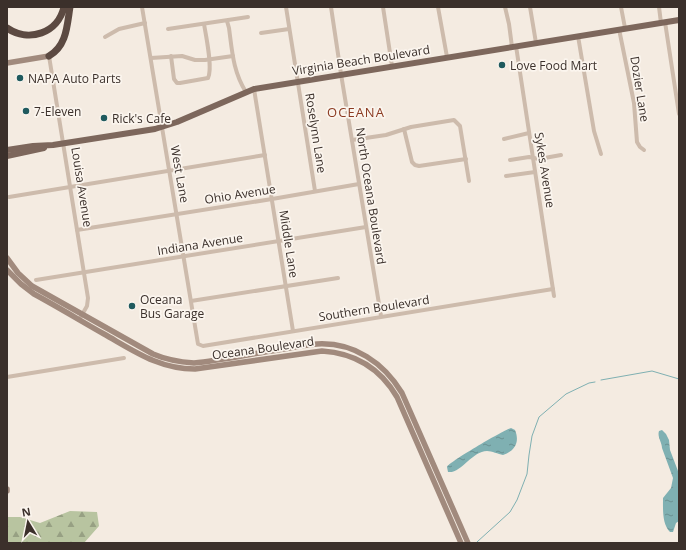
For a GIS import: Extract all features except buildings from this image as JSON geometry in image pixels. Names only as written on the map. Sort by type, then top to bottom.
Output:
[{"type":"highway","points":[[7,28],[15,33],[26,35],[41,33],[55,24],[62,15],[64,7]]},
{"type":"highway","points":[[49,56],[56,51],[64,39],[70,7]]},
{"type":"main road","name":"Virginia Beach Boulevard","points":[[7,150],[33,146],[64,144],[162,127],[187,118],[254,89],[679,20]]},
{"type":"main road","points":[[7,64],[49,56]]},
{"type":"main road","name":"Virginia Beach Boulevard","points":[[7,156],[34,151],[53,145]]},
{"type":"main road","points":[[7,258],[8,269]]},
{"type":"main road","name":"Oceana Boulevard","points":[[8,269],[32,286],[153,354],[176,361],[203,362],[317,344],[346,348],[363,354],[397,397],[461,543]]},
{"type":"main road","name":"Oceana Boulevard","points":[[8,269],[26,289],[151,360],[173,368],[204,368],[310,351],[345,354],[371,363],[384,370],[394,381],[402,394],[432,460]]},
{"type":"main road","points":[[425,462],[432,460],[468,543]]},
{"type":"street","name":"West Lane","points":[[142,7],[198,344]]},
{"type":"street","name":"Roselynn Lane","points":[[286,7],[315,190]]},
{"type":"street","name":"North Oceana Boulevard","points":[[331,7],[381,316]]},
{"type":"street","points":[[383,7],[392,66]]},
{"type":"street","points":[[438,7],[447,57]]},
{"type":"street","name":"Sykes Avenue","points":[[505,7],[514,46],[530,133],[554,296]]},
{"type":"street","points":[[530,7],[536,43]]},
{"type":"street","name":"Dozier Lane","points":[[621,7],[622,29],[634,103],[638,142],[640,147],[644,150]]},
{"type":"street","points":[[659,7],[679,114]]},
{"type":"street","points":[[168,29],[248,17]]},
{"type":"street","points":[[227,21],[238,78],[246,92]]},
{"type":"street","points":[[105,38],[119,29],[145,23]]},
{"type":"street","points":[[171,56],[174,79],[179,83],[208,78],[209,60],[204,24]]},
{"type":"street","points":[[261,33],[289,29]]},
{"type":"street","points":[[578,36],[594,131],[601,154]]},
{"type":"street","name":"Louisa Avenue","points":[[49,56],[88,298],[87,306],[79,320]]},
{"type":"street","points":[[151,58],[182,56],[200,60],[209,60],[233,56]]},
{"type":"street","name":"Middle Lane","points":[[254,89],[293,331]]},
{"type":"street","points":[[352,140],[386,135],[404,129],[454,120],[459,124],[469,182]]},
{"type":"street","points":[[404,129],[411,160],[415,165],[419,166],[466,159]]},
{"type":"street","points":[[504,138],[530,133]]},
{"type":"street","points":[[9,197],[265,155]]},
{"type":"street","points":[[510,160],[526,158],[539,159],[561,155]]},
{"type":"street","points":[[506,176],[535,172]]},
{"type":"street","name":"Ohio Avenue","points":[[77,230],[359,184]]},
{"type":"street","name":"Indiana Avenue","points":[[36,280],[366,227]]},
{"type":"street","points":[[191,301],[338,278]]},
{"type":"street","name":"Southern Boulevard","points":[[198,344],[203,346],[553,289]]},
{"type":"street","points":[[7,377],[124,358]]},
{"type":"green space","points":[[70,511],[97,512],[99,526],[84,543],[7,543],[7,517],[20,517],[40,523]]},
{"type":"water","points":[[511,428],[515,430],[517,442],[511,451],[503,455],[489,451],[482,452],[457,470],[448,472],[447,467],[457,459],[489,439]]},
{"type":"water","points":[[662,430],[669,440],[670,450],[678,471],[679,521],[676,523],[673,532],[670,532],[667,529],[664,516],[663,498],[671,488],[673,478],[659,437],[659,431]]},
{"type":"waterway","points":[[601,380],[652,371],[679,379]]},
{"type":"waterway","points":[[477,542],[510,512],[517,500],[527,474],[532,436],[539,417],[566,394],[589,383],[595,382]]},
{"type":"place","name":"Love Food Mart","points":[[502,65]]},
{"type":"place","name":"NAPA Auto Parts","points":[[20,78]]},
{"type":"place","name":"7-Eleven","points":[[26,111]]},
{"type":"place","name":"Rick's Cafe","points":[[104,118]]},
{"type":"place","name":"Oceana Bus Garage","points":[[132,306]]},
{"type":"district","name":"OCEANA","points":[[356,112]]}]
